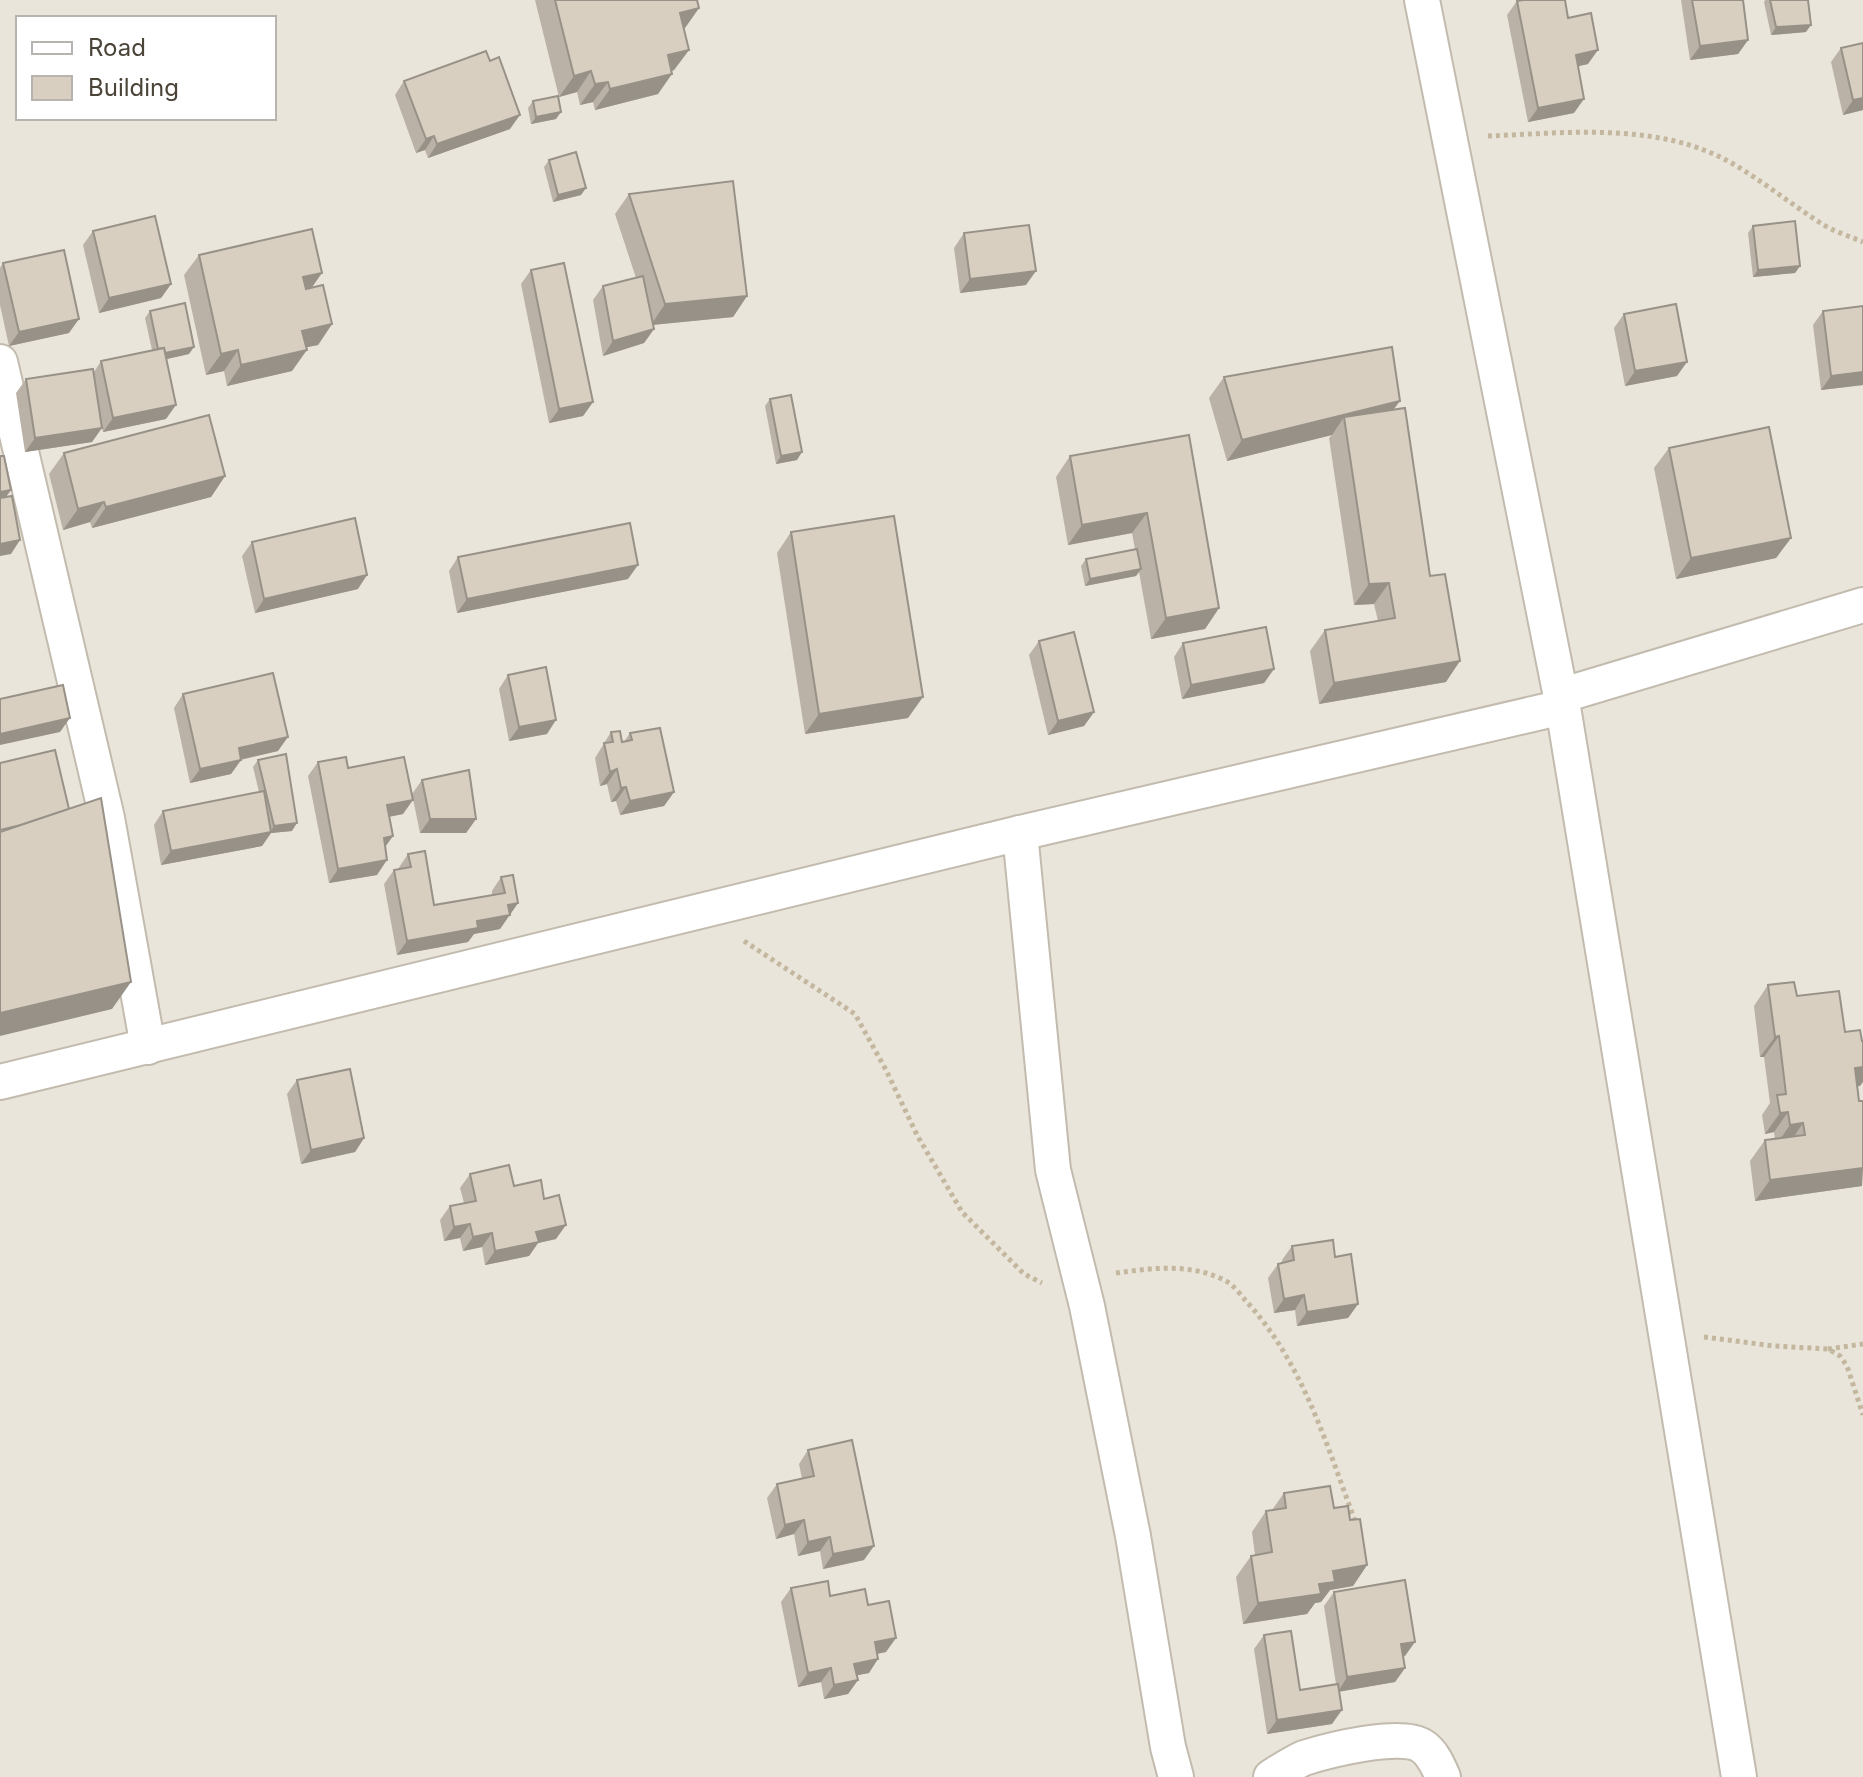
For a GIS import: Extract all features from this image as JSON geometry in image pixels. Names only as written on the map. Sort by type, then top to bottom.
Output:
[{"type":"street","points":[[1422,0],[1562,702],[1739,1777]]},
{"type":"street","points":[[0,362],[107,818],[148,1047]]},
{"type":"street","points":[[0,1082],[1562,702],[1863,605]]},
{"type":"street","points":[[1020,833],[1053,1170],[1083,1293],[1133,1536],[1168,1747],[1176,1777]]},
{"type":"street","points":[[1271,1777],[1303,1759],[1388,1741],[1409,1740],[1424,1747],[1437,1762],[1443,1777]]},
{"type":"path","points":[[1449,137],[1604,132],[1660,139],[1701,149],[1769,185],[1820,224],[1863,242]]},
{"type":"path","points":[[701,911],[855,1014],[917,1135],[962,1212],[1024,1274],[1083,1293],[1157,1267],[1193,1269],[1227,1281],[1269,1326],[1305,1389],[1359,1531]]},
{"type":"path","points":[[1665,1331],[1763,1345],[1828,1349],[1863,1344]]},
{"type":"path","points":[[1828,1349],[1840,1356],[1847,1366],[1863,1415]]},
{"type":"shaded area","points":[[0,0],[1863,0],[1863,1777],[0,1777]]},
{"type":"building","points":[[555,0],[697,0],[699,8],[680,13],[689,50],[668,55],[672,74],[610,89],[608,82],[595,84],[591,71],[574,76]]},
{"type":"building","points":[[1565,0],[1568,18],[1591,13],[1598,50],[1576,55],[1584,99],[1538,108],[1517,1]]},
{"type":"building","points":[[1692,0],[1743,0],[1748,40],[1700,46]]},
{"type":"building","points":[[1770,0],[1808,0],[1811,25],[1776,27]]},
{"type":"building","points":[[1863,43],[1863,98],[1853,100],[1841,48]]},
{"type":"building","points":[[486,51],[490,61],[499,57],[520,115],[437,144],[434,136],[426,139],[404,81]]},
{"type":"building","points":[[558,96],[561,112],[536,117],[533,101]]},
{"type":"building","points":[[576,152],[586,188],[558,195],[549,160]]},
{"type":"building","points":[[733,181],[747,296],[665,304],[629,194]]},
{"type":"building","points":[[155,216],[171,284],[109,298],[93,231]]},
{"type":"building","points":[[1795,221],[1800,266],[1758,270],[1753,226]]},
{"type":"building","points":[[1029,225],[1036,271],[970,279],[964,233]]},
{"type":"building","points":[[312,229],[322,273],[303,277],[306,289],[323,285],[332,324],[302,331],[307,350],[241,365],[238,350],[221,354],[199,255]]},
{"type":"building","points":[[64,250],[79,319],[19,332],[3,263]]},
{"type":"building","points":[[564,263],[593,402],[559,409],[531,270]]},
{"type":"building","points":[[643,276],[654,329],[613,341],[603,286]]},
{"type":"building","points":[[185,303],[194,347],[165,353],[164,348],[158,349],[150,311]]},
{"type":"building","points":[[1676,304],[1687,362],[1635,371],[1624,314]]},
{"type":"building","points":[[1863,306],[1863,372],[1831,376],[1823,311]]},
{"type":"building","points":[[1392,347],[1400,401],[1242,440],[1224,377]]},
{"type":"building","points":[[164,348],[176,405],[113,418],[101,361]]},
{"type":"building","points":[[93,369],[102,428],[35,438],[26,379]]},
{"type":"building","points":[[791,395],[802,452],[781,456],[770,399]]},
{"type":"building","points":[[1405,408],[1430,576],[1445,574],[1460,661],[1334,683],[1325,630],[1395,618],[1389,583],[1369,584],[1344,417]]},
{"type":"building","points":[[209,415],[225,476],[106,507],[104,502],[78,509],[64,453]]},
{"type":"building","points":[[1769,427],[1791,538],[1691,558],[1669,448]]},
{"type":"building","points":[[1189,435],[1219,608],[1166,618],[1147,513],[1082,525],[1070,456]]},
{"type":"building","points":[[0,456],[4,456],[11,490],[0,492]]},
{"type":"building","points":[[12,496],[20,540],[0,544],[0,498]]},
{"type":"building","points":[[894,516],[923,697],[819,714],[791,532]]},
{"type":"building","points":[[355,518],[367,575],[264,599],[252,542]]},
{"type":"building","points":[[630,523],[638,565],[467,599],[458,557]]},
{"type":"building","points":[[1137,549],[1141,569],[1090,579],[1086,559]]},
{"type":"building","points":[[1266,627],[1274,669],[1191,685],[1183,643]]},
{"type":"building","points":[[1074,632],[1094,712],[1058,721],[1039,641]]},
{"type":"building","points":[[546,667],[556,720],[519,727],[508,675]]},
{"type":"building","points":[[273,673],[288,737],[239,748],[241,760],[200,769],[183,694]]},
{"type":"building","points":[[63,685],[70,718],[0,734],[0,699]]},
{"type":"building","points":[[660,728],[674,792],[630,801],[626,787],[621,788],[617,769],[610,772],[604,743],[613,742],[611,732],[620,731],[622,742],[632,740],[630,733]]},
{"type":"building","points":[[55,750],[69,809],[0,830],[0,763]]},
{"type":"building","points":[[286,754],[297,823],[274,826],[258,760]]},
{"type":"building","points":[[346,757],[348,768],[404,757],[413,800],[387,805],[393,836],[384,838],[387,860],[338,869],[318,762]]},
{"type":"building","points":[[469,770],[476,819],[430,819],[422,780]]},
{"type":"building","points":[[264,791],[271,832],[171,851],[163,811]]},
{"type":"building","points":[[101,798],[131,982],[0,1013],[0,832]]},
{"type":"building","points":[[425,851],[434,905],[505,893],[501,877],[513,875],[518,903],[508,905],[510,915],[477,921],[478,928],[407,941],[394,870],[411,867],[408,854]]},
{"type":"building","points":[[1794,982],[1797,996],[1839,991],[1845,1032],[1860,1030],[1863,1067],[1855,1068],[1859,1101],[1863,1101],[1863,1168],[1770,1180],[1765,1140],[1805,1135],[1803,1123],[1790,1125],[1788,1112],[1780,1113],[1777,1095],[1786,1094],[1779,1036],[1775,1037],[1768,985]]},
{"type":"building","points":[[350,1069],[364,1138],[311,1150],[297,1080]]},
{"type":"building","points":[[509,1165],[514,1186],[541,1180],[544,1199],[559,1195],[566,1225],[536,1232],[539,1242],[495,1251],[492,1233],[473,1237],[470,1224],[454,1227],[450,1206],[476,1201],[470,1174]]},
{"type":"building","points":[[1333,1240],[1335,1257],[1351,1254],[1358,1304],[1307,1312],[1304,1295],[1284,1299],[1278,1264],[1294,1260],[1292,1246]]},
{"type":"building","points":[[852,1440],[874,1546],[833,1554],[830,1537],[808,1542],[804,1520],[785,1525],[777,1484],[814,1476],[808,1450]]},
{"type":"building","points":[[1330,1486],[1334,1508],[1348,1506],[1350,1520],[1360,1519],[1367,1565],[1333,1571],[1335,1582],[1319,1584],[1321,1594],[1258,1603],[1251,1556],[1272,1552],[1266,1511],[1286,1508],[1284,1493]]},
{"type":"building","points":[[1405,1580],[1415,1642],[1401,1644],[1405,1668],[1347,1677],[1334,1592]]},
{"type":"building","points":[[828,1581],[830,1596],[865,1589],[868,1605],[889,1601],[896,1638],[875,1642],[878,1659],[854,1664],[858,1680],[834,1685],[831,1668],[808,1673],[791,1588]]},
{"type":"building","points":[[1291,1631],[1300,1690],[1338,1684],[1342,1710],[1277,1720],[1264,1635]]}]
